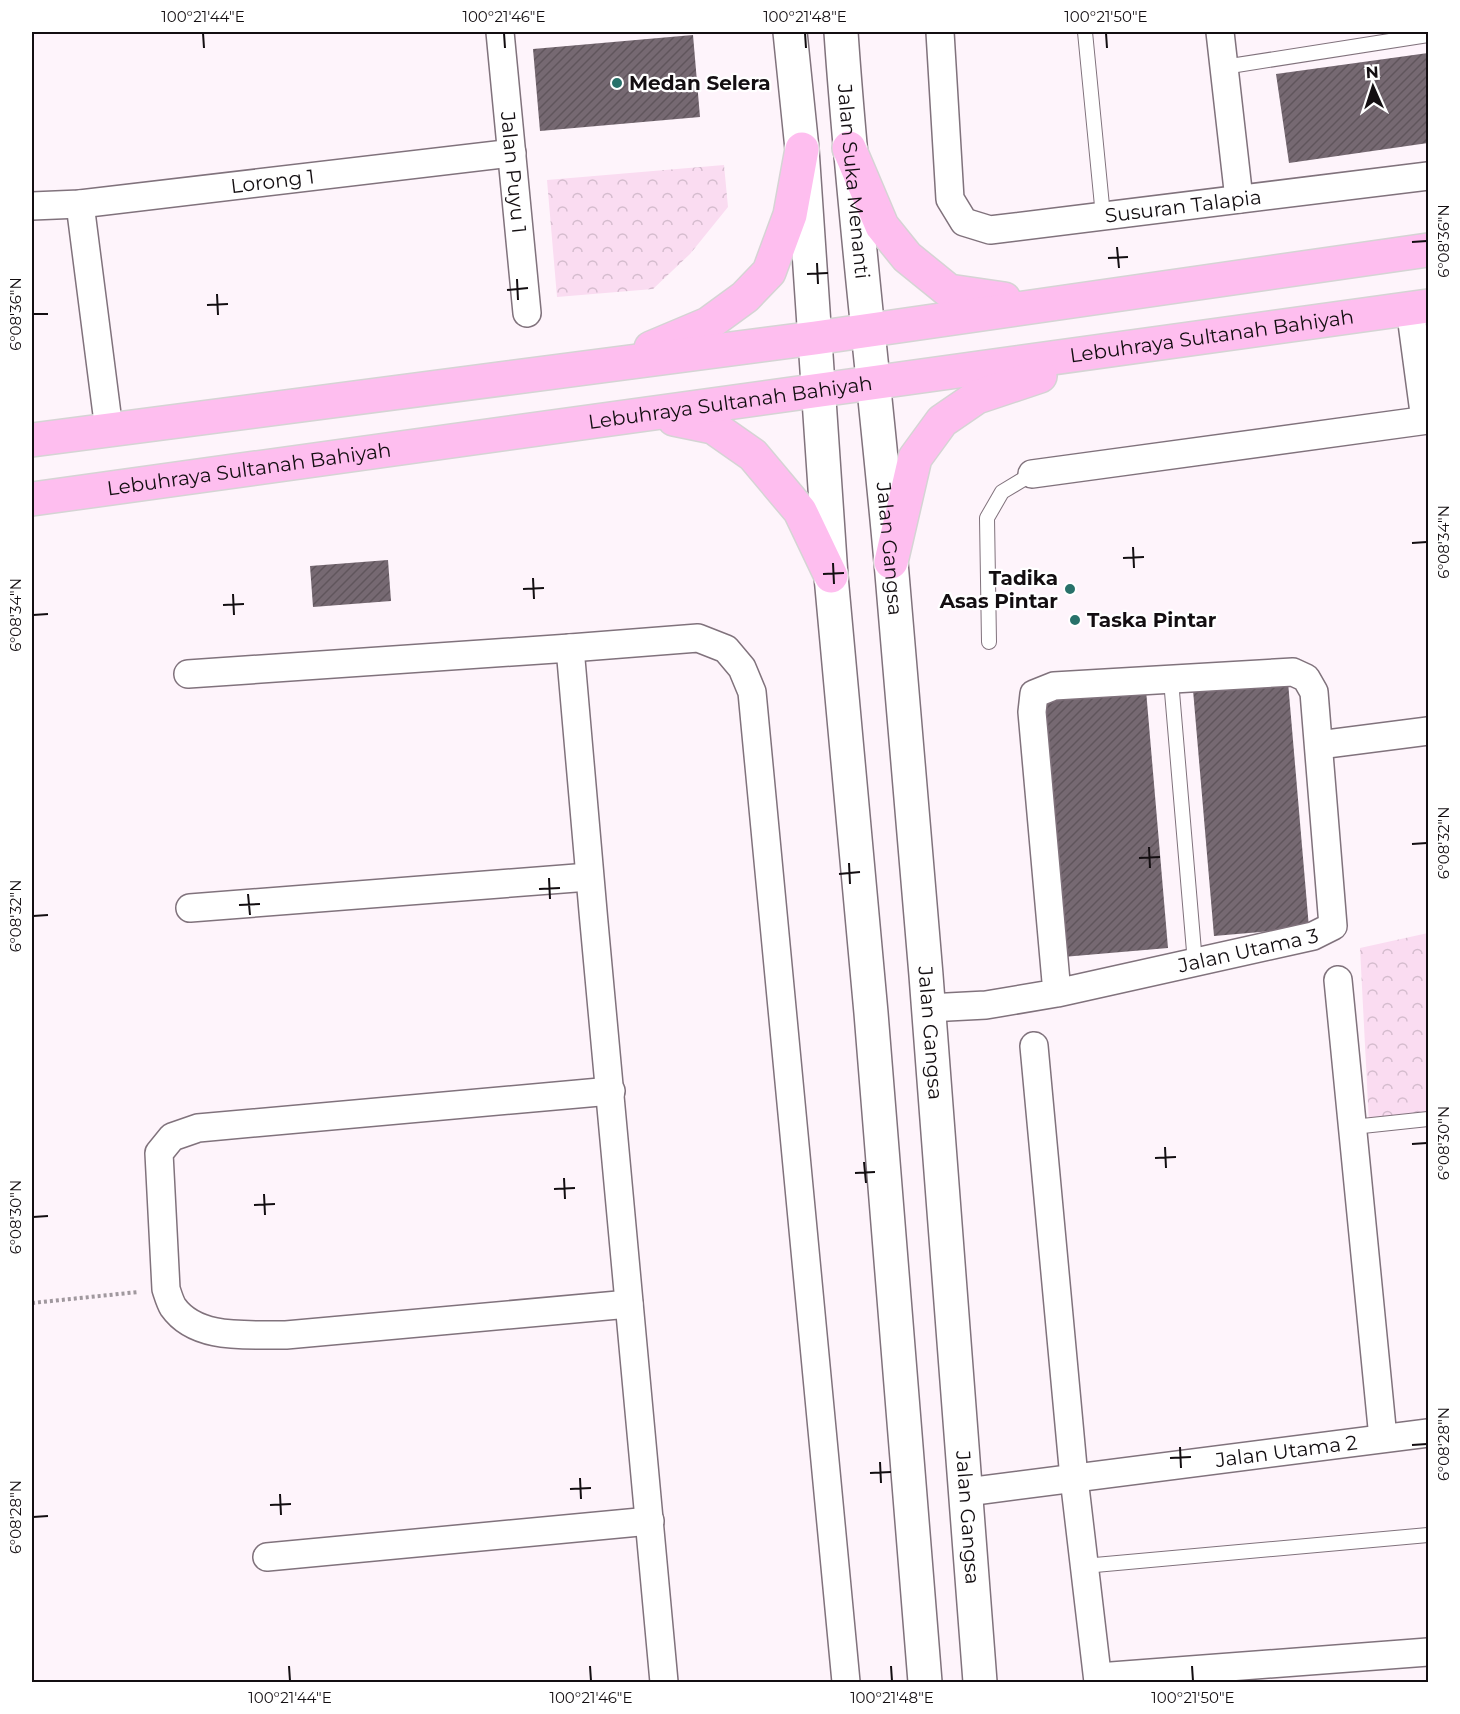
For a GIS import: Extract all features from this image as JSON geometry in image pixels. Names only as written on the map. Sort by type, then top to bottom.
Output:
[{"type":"main road","points":[[790,32],[802,149],[831,576],[871,1013],[925,1683]]},
{"type":"main road","name":"Jalan Suka Menanti","points":[[841,32],[849,148],[874,384]]},
{"type":"main road","points":[[849,148],[882,226],[907,257],[949,291],[1045,304]]},
{"type":"main road","points":[[611,364],[708,324],[745,297],[769,272],[790,215],[802,149]]},
{"type":"main road","points":[[32,440],[814,338],[1428,249]]},
{"type":"main road","name":"Lebuhraya Sultanah Bahiyah","points":[[32,499],[1419,307]]},
{"type":"main road","points":[[891,562],[915,458],[942,421],[977,397],[1052,372],[1085,354]]},
{"type":"main road","name":"Jalan Gangsa","points":[[874,384],[928,1008],[980,1683]]},
{"type":"main road","points":[[651,415],[713,427],[753,455],[800,511],[831,576]]},
{"type":"street","name":"Jalan Puyu 1","points":[[500,32],[527,313]]},
{"type":"street","name":"Susuran Talapia","points":[[940,32],[950,199],[964,222],[990,230],[1428,176]]},
{"type":"street","points":[[1220,32],[1239,200]]},
{"type":"street","name":"Lorong 1","points":[[32,206],[80,204],[512,153]]},
{"type":"street","points":[[80,204],[109,430]]},
{"type":"street","points":[[1032,474],[1427,420],[1419,307]]},
{"type":"street","points":[[188,674],[698,638],[726,649],[742,668],[752,692],[846,1683]]},
{"type":"street","points":[[570,648],[664,1683]]},
{"type":"street","name":"Jalan Utama 3","points":[[928,1008],[986,1005],[1058,993],[1313,936],[1333,926],[1314,692],[1306,678],[1293,672],[1171,680]]},
{"type":"street","points":[[1058,993],[1032,712],[1034,694],[1054,686],[1171,680]]},
{"type":"street","points":[[1319,745],[1428,728]]},
{"type":"street","points":[[190,908],[589,877]]},
{"type":"street","points":[[1338,980],[1383,1438]]},
{"type":"street","points":[[1034,1046],[1074,1478],[1098,1680],[1332,1671],[1428,1652]]},
{"type":"street","points":[[611,1091],[198,1128],[172,1137],[159,1154],[166,1290],[172,1306],[187,1321],[207,1330],[286,1335],[629,1304]]},
{"type":"street","name":"Jalan Utama 2","points":[[967,1492],[1428,1433]]},
{"type":"street","points":[[267,1557],[650,1521]]},
{"type":"lane","points":[[1085,32],[1103,216]]},
{"type":"lane","points":[[1224,67],[1428,35]]},
{"type":"lane","points":[[989,642],[987,519],[1002,492],[1032,474]]},
{"type":"lane","points":[[1171,680],[1195,963]]},
{"type":"lane","points":[[1353,1127],[1428,1119]]},
{"type":"lane","points":[[1084,1566],[1428,1535]]},
{"type":"path","points":[[32,1303],[166,1290]]},
{"type":"green space","points":[[724,165],[728,207],[690,254],[653,289],[557,297],[547,180]]},
{"type":"green space","points":[[1428,933],[1428,1120],[1369,1123],[1360,948]]},
{"type":"building","name":"Medan Selera","points":[[693,35],[700,117],[540,131],[533,49]]},
{"type":"building","points":[[1428,53],[1428,143],[1289,163],[1276,74]]},
{"type":"building","points":[[388,560],[391,601],[313,607],[310,566]]},
{"type":"building","points":[[1288,682],[1309,928],[1214,936],[1193,690]]},
{"type":"building","points":[[1146,690],[1168,948],[1063,957],[1042,699]]},
{"type":"place","name":"Medan Selera","points":[[617,83]]},
{"type":"place","name":"Tadika Asas Pintar","points":[[1070,589]]},
{"type":"place","name":"Taska Pintar","points":[[1075,620]]}]
